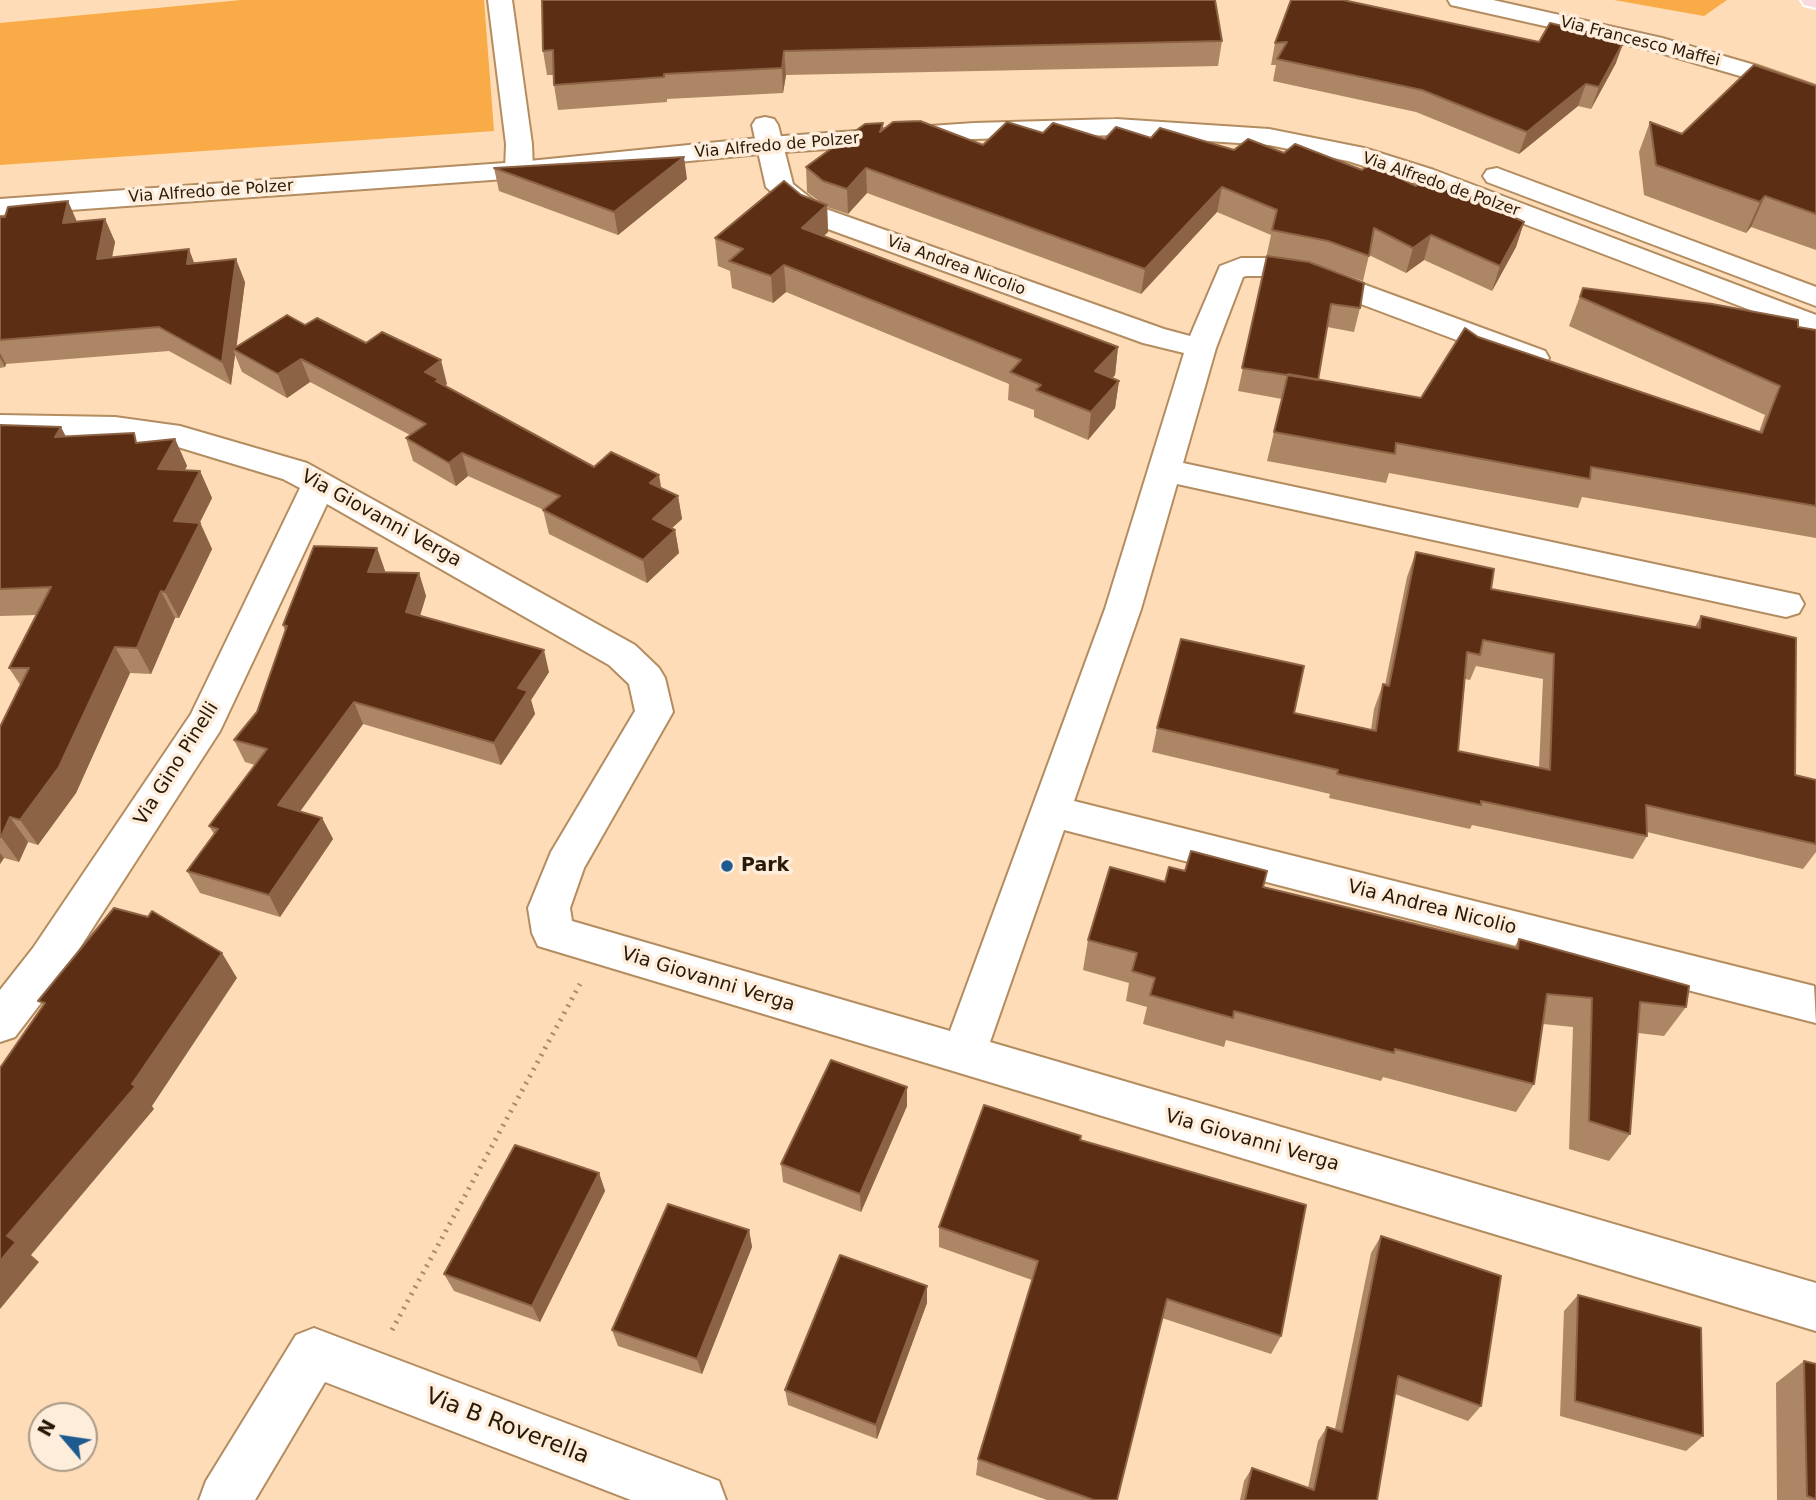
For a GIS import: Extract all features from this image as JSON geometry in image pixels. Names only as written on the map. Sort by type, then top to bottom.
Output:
[{"type":"street","points":[[500,0],[519,157]]},
{"type":"street","name":"Via Francesco Maffei","points":[[1460,0],[1653,43],[1749,71],[1816,95]]},
{"type":"street","name":"Via Alfredo de Polzer","points":[[0,207],[767,135],[1009,105],[1186,108],[1313,122],[1370,135],[1466,165],[1816,297]]},
{"type":"street","name":"Via Alfredo de Polzer","points":[[767,135],[1116,127],[1269,137],[1354,154],[1424,176],[1816,326]]},
{"type":"street","name":"Via Andrea Nicolio","points":[[767,135],[780,187],[813,214],[1154,337],[1201,348]]},
{"type":"street","name":"Via Alfredo de Polzer","points":[[492,146],[519,157]]},
{"type":"street","name":"Via Alfredo de Polzer","points":[[0,182],[382,154]]},
{"type":"street","points":[[963,1056],[1123,609],[1201,348],[1230,272],[1241,267],[1268,267],[1312,275],[1566,370]]},
{"type":"street","name":"Via Giovanni Verga","points":[[0,426],[115,428],[180,437],[295,471],[622,655],[646,678],[654,712],[565,864],[549,908],[553,933],[1816,1307]]},
{"type":"street","points":[[1166,470],[1786,604]]},
{"type":"street","name":"Via Gino Pinelli","points":[[0,1023],[48,961],[207,722],[319,484]]},
{"type":"street","name":"Via Andrea Nicolio","points":[[1051,811],[1814,1005]]},
{"type":"street","name":"Via B Roverella","points":[[225,1500],[314,1353],[696,1499]]},
{"type":"path","points":[[368,1374],[600,947]]},
{"type":"shaded area","points":[[241,0],[484,0],[494,131],[0,165],[0,23]]},
{"type":"shaded area","points":[[1614,0],[1727,0],[1704,16]]},
{"type":"building","points":[[542,0],[1215,0],[1222,41],[784,51],[782,68],[664,74],[664,77],[554,85],[553,50],[543,51]]},
{"type":"building","points":[[1291,0],[1343,0],[1539,42],[1550,23],[1624,41],[1599,87],[1586,84],[1527,132],[1422,90],[1277,59],[1287,42],[1275,43]]},
{"type":"building","points":[[1754,65],[1816,86],[1816,214],[1765,196],[1760,202],[1656,165],[1650,122],[1682,134]]},
{"type":"building","points":[[920,121],[983,145],[1007,122],[1043,133],[1053,123],[1105,139],[1116,127],[1151,138],[1160,128],[1234,150],[1248,139],[1284,153],[1295,144],[1362,170],[1370,164],[1416,186],[1428,177],[1524,222],[1500,266],[1431,235],[1413,248],[1374,228],[1369,256],[1328,241],[1272,230],[1277,210],[1222,187],[1145,269],[866,168],[847,189],[823,181],[806,167],[865,124],[883,123],[880,132],[893,122]]},
{"type":"building","points":[[684,157],[614,212],[494,168]]},
{"type":"building","points":[[784,181],[801,195],[827,205],[802,228],[1118,347],[1095,371],[1119,381],[1091,412],[1036,390],[1041,385],[1010,372],[1021,360],[784,265],[771,276],[729,261],[743,249],[715,238]]},
{"type":"building","points":[[68,201],[63,223],[105,219],[97,259],[189,249],[187,264],[236,259],[222,362],[159,327],[0,340],[0,217],[5,217],[8,207]]},
{"type":"building","points":[[1267,256],[1309,262],[1364,283],[1360,308],[1331,304],[1318,380],[1242,368]]},
{"type":"building","points":[[1583,288],[1712,304],[1798,320],[1798,327],[1816,330],[1816,506],[1591,467],[1590,479],[1396,443],[1395,454],[1274,432],[1288,374],[1421,398],[1465,328],[1478,337],[1762,433],[1780,386],[1580,297]]},
{"type":"building","points":[[287,315],[305,325],[317,318],[366,343],[382,332],[441,360],[425,372],[439,379],[436,381],[594,467],[611,452],[659,475],[650,483],[678,496],[653,519],[675,530],[643,560],[543,510],[560,496],[462,453],[449,463],[406,438],[426,424],[301,359],[278,374],[233,349]]},
{"type":"building","points":[[0,425],[61,427],[55,437],[134,433],[136,443],[175,439],[158,469],[200,471],[174,521],[200,523],[165,592],[161,591],[137,648],[115,647],[59,767],[20,820],[10,817],[1,837],[0,727],[29,668],[9,668],[51,587],[0,589]]},
{"type":"building","points":[[314,546],[377,548],[368,572],[419,573],[406,612],[544,650],[518,688],[528,691],[494,743],[354,702],[278,805],[322,818],[269,895],[187,871],[218,829],[209,826],[267,749],[234,740],[257,712],[287,626],[283,625]]},
{"type":"building","points":[[1416,552],[1494,569],[1491,589],[1700,628],[1701,616],[1796,638],[1795,775],[1816,780],[1816,844],[1646,805],[1647,836],[1481,801],[1481,805],[1337,774],[1338,770],[1157,728],[1181,639],[1304,666],[1294,713],[1376,731],[1383,684],[1389,686]],"holes":[[[1483,640],[1554,654],[1550,770],[1458,751],[1467,652],[1480,655]]]},
{"type":"building","points":[[1191,851],[1267,871],[1263,887],[1518,949],[1519,939],[1689,986],[1686,1007],[1640,1002],[1630,1134],[1589,1121],[1592,998],[1547,994],[1534,1084],[1395,1049],[1394,1053],[1234,1011],[1233,1018],[1150,995],[1155,978],[1132,971],[1137,953],[1088,940],[1110,867],[1165,882],[1169,867],[1185,871]]},
{"type":"building","points":[[114,908],[148,917],[152,911],[222,953],[132,1084],[136,1086],[7,1236],[16,1242],[0,1261],[0,1068],[45,1003],[38,1001]]},
{"type":"building","points":[[831,1060],[907,1087],[860,1194],[781,1164]]},
{"type":"building","points":[[984,1105],[1081,1136],[1080,1140],[1306,1205],[1281,1336],[1167,1299],[1117,1500],[1094,1500],[978,1459],[1038,1261],[939,1227]]},
{"type":"building","points":[[515,1145],[599,1173],[532,1306],[444,1274]]},
{"type":"building","points":[[668,1204],[749,1230],[697,1359],[612,1330]]},
{"type":"building","points":[[1381,1236],[1501,1276],[1481,1406],[1398,1376],[1377,1500],[1245,1500],[1252,1468],[1314,1490],[1327,1427],[1342,1432]]},
{"type":"building","points":[[840,1255],[927,1286],[876,1425],[785,1390]]},
{"type":"building","points":[[1578,1295],[1701,1328],[1703,1436],[1575,1401]]},
{"type":"building","points":[[1804,1361],[1816,1364],[1816,1499],[1807,1496]]},
{"type":"place","name":"Park","points":[[727,866]]}]
